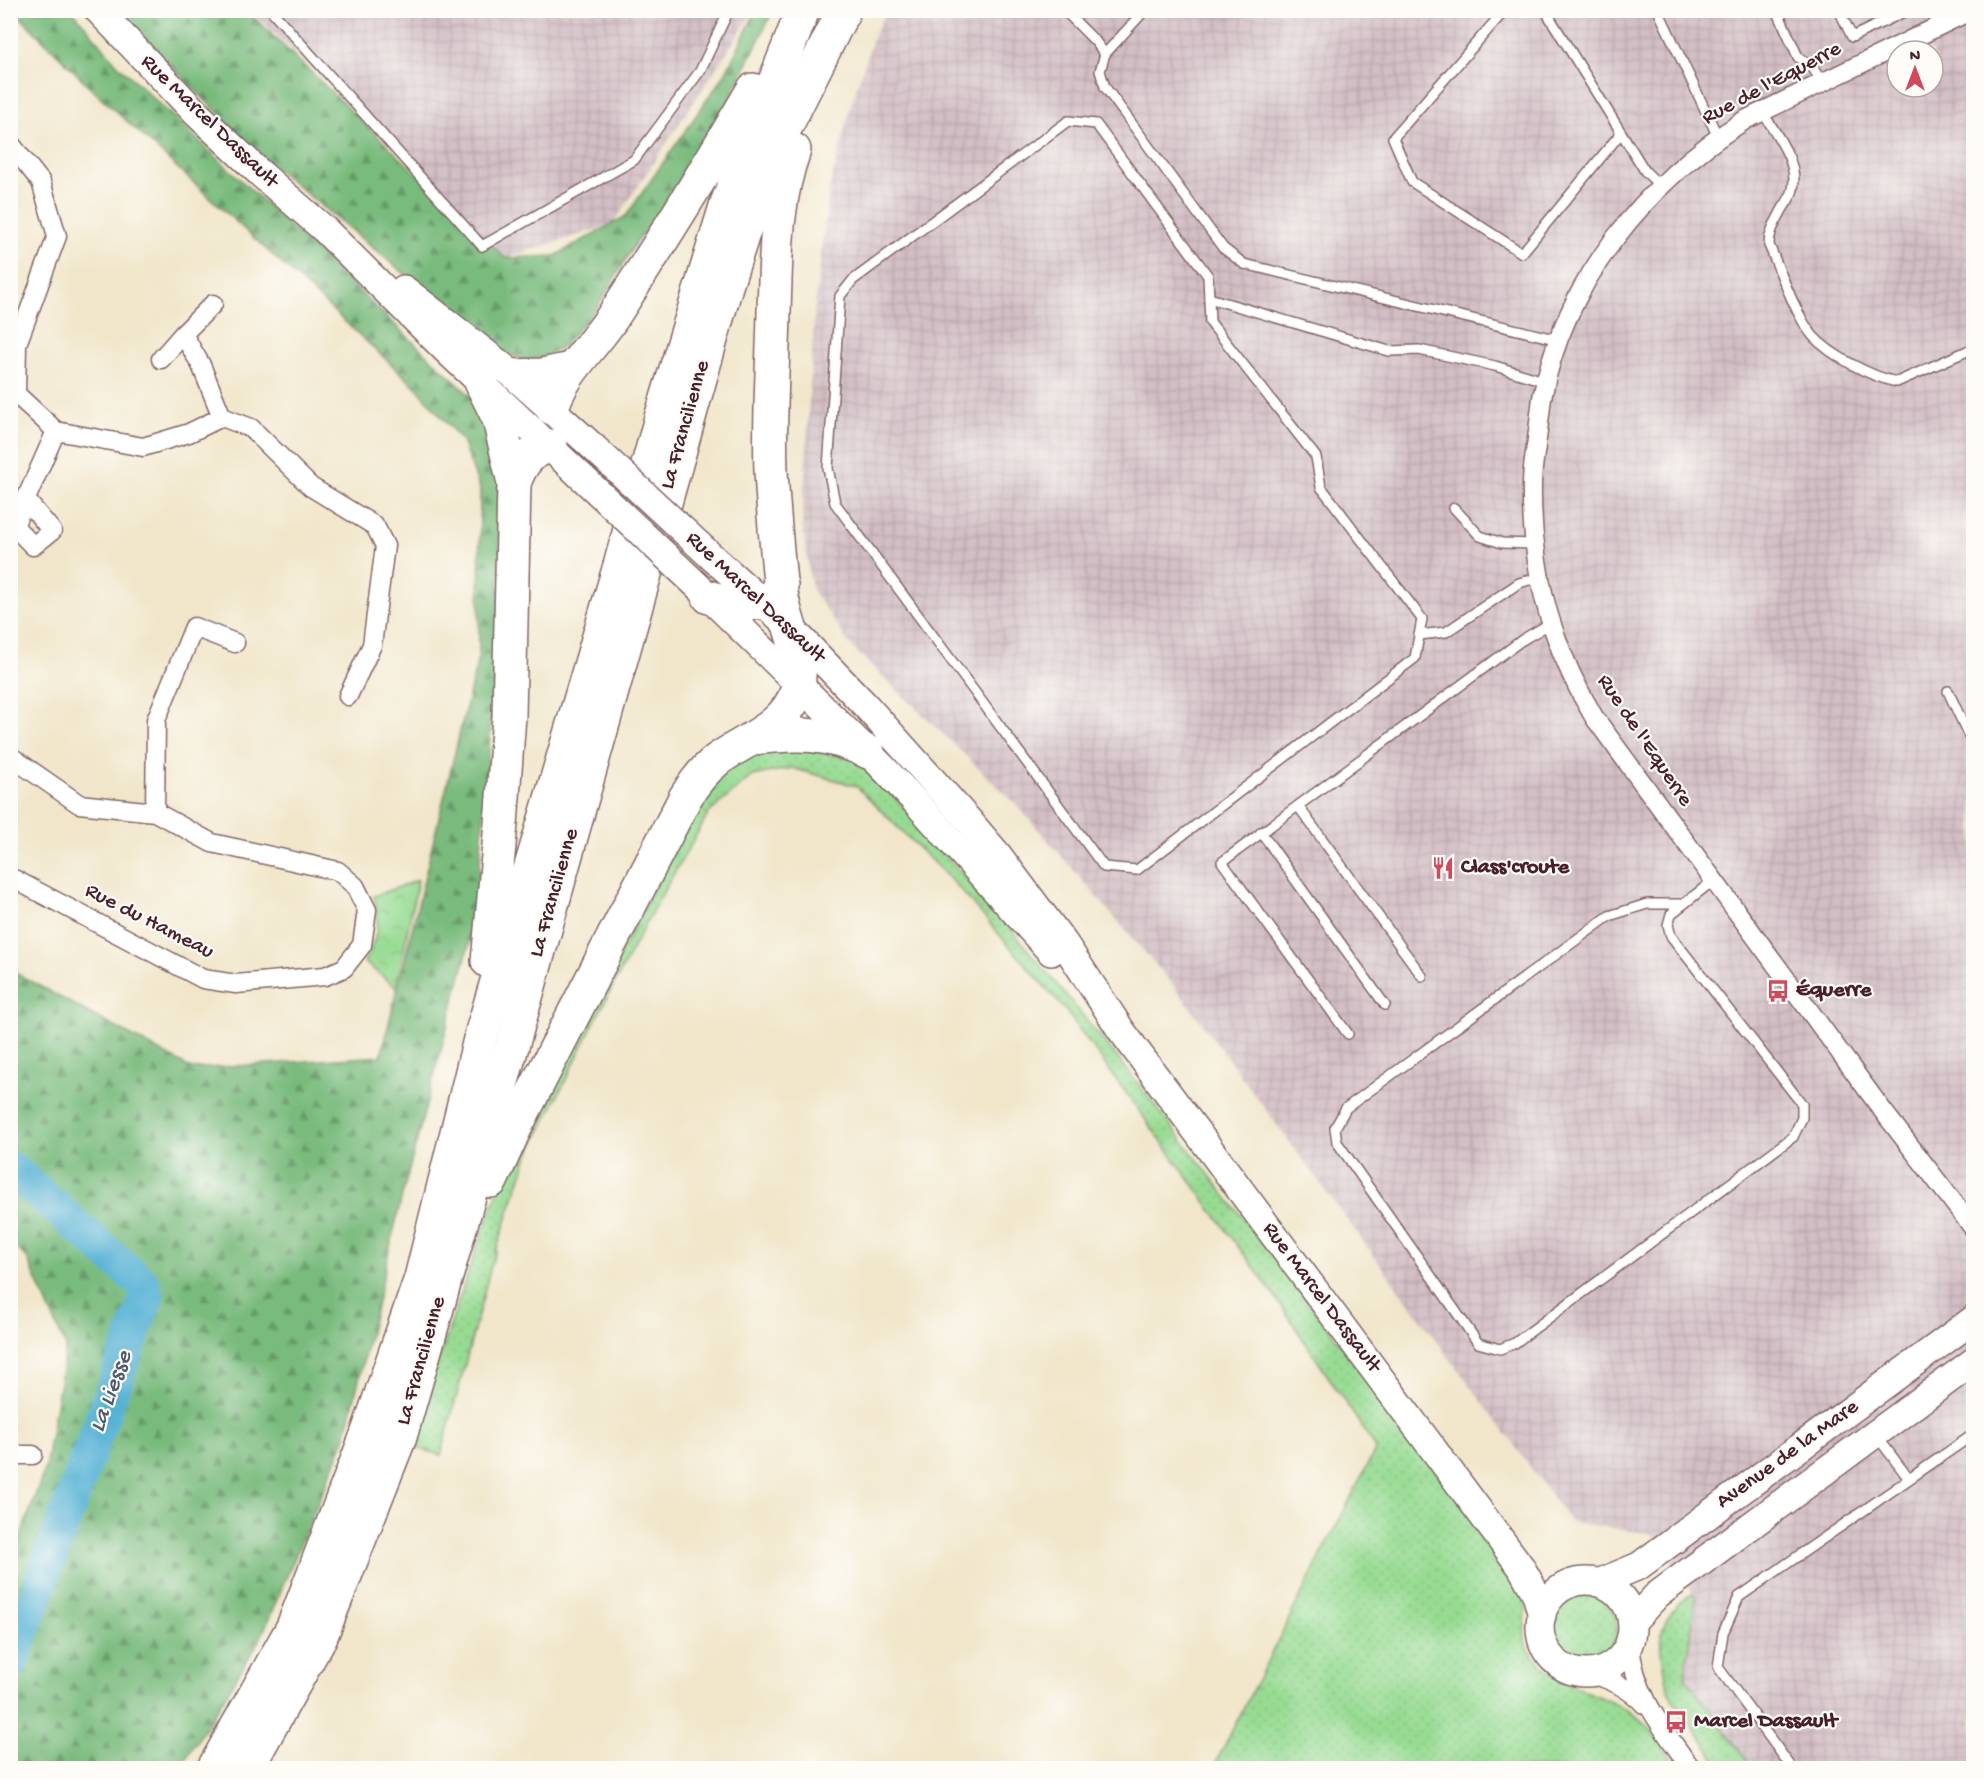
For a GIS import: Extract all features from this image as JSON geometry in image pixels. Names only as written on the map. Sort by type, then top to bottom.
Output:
[{"type":"highway","points":[[552,408],[558,391],[575,365],[609,323],[661,243],[801,10]]},
{"type":"highway","name":"La Francilienne","points":[[214,1768],[293,1627],[367,1435],[421,1278],[480,1039],[661,418],[727,203],[801,10]]},
{"type":"highway","points":[[461,1225],[491,1181],[516,1126],[685,798],[704,771],[734,749],[754,738],[786,712],[798,685],[796,652],[789,626],[771,593],[773,512],[770,437],[778,216],[786,173],[845,10]]},
{"type":"highway","name":"La Francilienne","points":[[246,1768],[321,1636],[395,1448],[517,1032],[683,435],[745,225],[776,146],[845,10]]},
{"type":"highway","points":[[480,1039],[501,824],[508,716],[514,483],[499,419],[496,378]]},
{"type":"highway","points":[[514,483],[520,467],[532,453],[551,447]]},
{"type":"highway","points":[[705,593],[724,602],[734,603],[771,593]]},
{"type":"highway","points":[[754,738],[802,734],[821,736],[851,744],[868,752]]},
{"type":"street","name":"Rue Marcel Dassault","points":[[98,10],[197,114],[261,174],[496,378],[551,447],[868,752],[1121,1030]]},
{"type":"street","name":"Rue de l'Equerre","points":[[1972,10],[1762,111],[1718,137],[1660,186],[1634,214],[1608,248],[1581,290],[1559,340],[1543,397],[1532,482],[1540,577],[1551,623],[1577,688],[1594,717],[1883,1111],[1974,1229]]},
{"type":"street","points":[[10,143],[41,182],[57,236],[17,344],[13,395],[56,431],[143,447],[189,433],[222,417],[251,428],[311,487],[375,526],[385,546],[372,645],[348,696]]},
{"type":"street","points":[[161,359],[213,304]]},
{"type":"street","points":[[183,334],[201,365],[222,417]]},
{"type":"street","points":[[496,378],[575,365]]},
{"type":"street","name":"Rue Marcel Dassault","points":[[496,378],[552,408],[713,558],[771,593]]},
{"type":"street","points":[[551,447],[552,408]]},
{"type":"street","points":[[26,500],[56,431]]},
{"type":"street","name":"Rue Marcel Dassault","points":[[789,626],[866,706],[998,855],[1064,943],[1121,1030],[1521,1567],[1536,1593],[1542,1616]]},
{"type":"street","points":[[155,812],[156,720],[194,627],[235,643]]},
{"type":"street","name":"Rue du Hameau","points":[[10,756],[79,804],[155,812],[212,843],[338,871],[355,886],[367,910],[362,945],[344,968],[325,976],[236,984],[203,979],[10,877]]},
{"type":"street","name":"Avenue de la Mare","points":[[1585,1583],[1639,1566],[1974,1319]]},
{"type":"street","name":"Avenue de la Mare","points":[[1631,1633],[1658,1595],[1974,1361]]},
{"type":"street","points":[[10,1455],[33,1455]]},
{"type":"street","name":"Rue Marcel Dassault","points":[[1521,1567],[1547,1580],[1585,1583]]},
{"type":"street","points":[[1650,1710],[1634,1672],[1629,1609],[1621,1597],[1611,1588],[1585,1583],[1555,1594],[1545,1606],[1542,1616],[1541,1634],[1547,1651],[1558,1664],[1566,1669],[1602,1677],[1630,1691],[1650,1710],[1691,1768]]},
{"type":"street","points":[[1584,1673],[1601,1671],[1610,1667],[1623,1655],[1631,1633]]},
{"type":"lane","points":[[271,10],[482,246],[634,160],[700,71],[729,10]]},
{"type":"lane","points":[[1064,10],[1105,54]]},
{"type":"lane","points":[[1129,10],[1137,19]]},
{"type":"lane","points":[[1145,10],[1105,54],[1100,71],[1105,87],[1223,248],[1244,264],[1559,340]]},
{"type":"lane","points":[[1505,10],[1393,138],[1412,182],[1522,253],[1621,133]]},
{"type":"lane","points":[[1545,10],[1645,171],[1660,186]]},
{"type":"lane","points":[[1658,10],[1718,137]]},
{"type":"lane","points":[[1777,10],[1798,57],[1813,68],[1821,82]]},
{"type":"lane","points":[[1839,10],[1852,37],[1908,10]]},
{"type":"lane","points":[[1762,111],[1784,148],[1795,180],[1793,192],[1769,234],[1769,244],[1799,313],[1812,335],[1871,375],[1896,382],[1974,348]]},
{"type":"lane","points":[[1068,121],[1096,124],[1208,276],[1210,322],[1316,457],[1321,487],[1422,619],[1419,635],[1415,658],[1137,870],[1104,867],[835,503],[828,468],[840,296],[853,280],[1068,121]]},
{"type":"lane","points":[[1209,298],[1389,351],[1419,350],[1495,366],[1547,382]]},
{"type":"lane","points":[[1454,508],[1480,536],[1502,543],[1536,544]]},
{"type":"lane","points":[[1419,635],[1446,632],[1519,583],[1540,577]]},
{"type":"lane","points":[[1348,1034],[1222,861],[1522,640],[1551,623]]},
{"type":"lane","points":[[1948,691],[1968,734],[1974,740]]},
{"type":"lane","points":[[1298,806],[1422,976]]},
{"type":"lane","points":[[1261,832],[1385,1005]]},
{"type":"lane","points":[[1683,904],[1647,904],[1609,916],[1346,1108],[1335,1128],[1336,1142],[1478,1343],[1500,1349],[1515,1343],[1793,1137],[1802,1118],[1802,1104],[1671,936],[1668,926],[1671,914],[1714,880]]},
{"type":"lane","points":[[1875,1434],[1909,1479]]},
{"type":"lane","points":[[1792,1768],[1718,1667],[1723,1632],[1739,1597],[1974,1434]]},
{"type":"shaded area","points":[[250,11],[754,11],[613,224],[505,258],[329,83]]},
{"type":"shaded area","points":[[887,11],[1973,11],[1973,1768],[1753,1768],[1685,1678],[1696,1597],[1652,1534],[1571,1522],[1175,987],[1017,805],[850,645],[812,589],[802,524],[815,304],[829,190],[852,102],[875,33]]},
{"type":"green space","points":[[14,11],[73,11],[117,64],[476,401],[502,460],[498,639],[475,922],[401,1200],[345,1439],[260,1640],[180,1768],[11,1768],[11,1564],[45,1468],[66,1347],[27,1258],[11,1243],[10,970],[192,1069],[381,1056],[479,654],[480,489],[462,441],[417,388],[96,93]]},
{"type":"green space","points":[[116,11],[247,11],[505,258],[555,256],[626,216],[725,74],[756,11],[773,11],[692,176],[638,239],[596,309],[561,348],[538,359],[524,361],[494,347],[263,158]]},
{"type":"green space","points":[[774,743],[854,759],[879,780],[999,915],[1114,1053],[1312,1306],[1511,1571],[1521,1589],[1525,1604],[1525,1636],[1529,1650],[1550,1672],[1562,1680],[1617,1705],[1637,1717],[1650,1730],[1677,1768],[1213,1768],[1376,1448],[1273,1294],[1066,1011],[957,886],[856,786],[792,768],[752,776],[709,813],[654,908],[528,1156],[491,1266],[441,1455],[410,1446],[475,1252],[510,1161],[716,772]]},
{"type":"green space","points":[[418,880],[396,987],[364,962],[375,938],[377,914],[374,896]]},
{"type":"green space","points":[[1693,1593],[1696,1597],[1685,1678],[1753,1768],[1723,1768],[1673,1701],[1667,1683],[1661,1634],[1666,1620],[1678,1604]]},
{"type":"green space","points":[[1579,1595],[1591,1595],[1608,1604],[1615,1615],[1617,1627],[1615,1639],[1608,1650],[1591,1659],[1579,1659],[1567,1654],[1558,1645],[1553,1633],[1553,1621],[1558,1609],[1567,1600]]},
{"type":"waterway","name":"La Liesse","points":[[10,1168],[143,1284],[147,1297],[10,1666]]},
{"type":"place","name":"Class'croute","points":[[1443,868]]},
{"type":"place","name":"Équerre","points":[[1778,991]]},
{"type":"place","name":"Marcel Dassault","points":[[1676,1722]]}]
